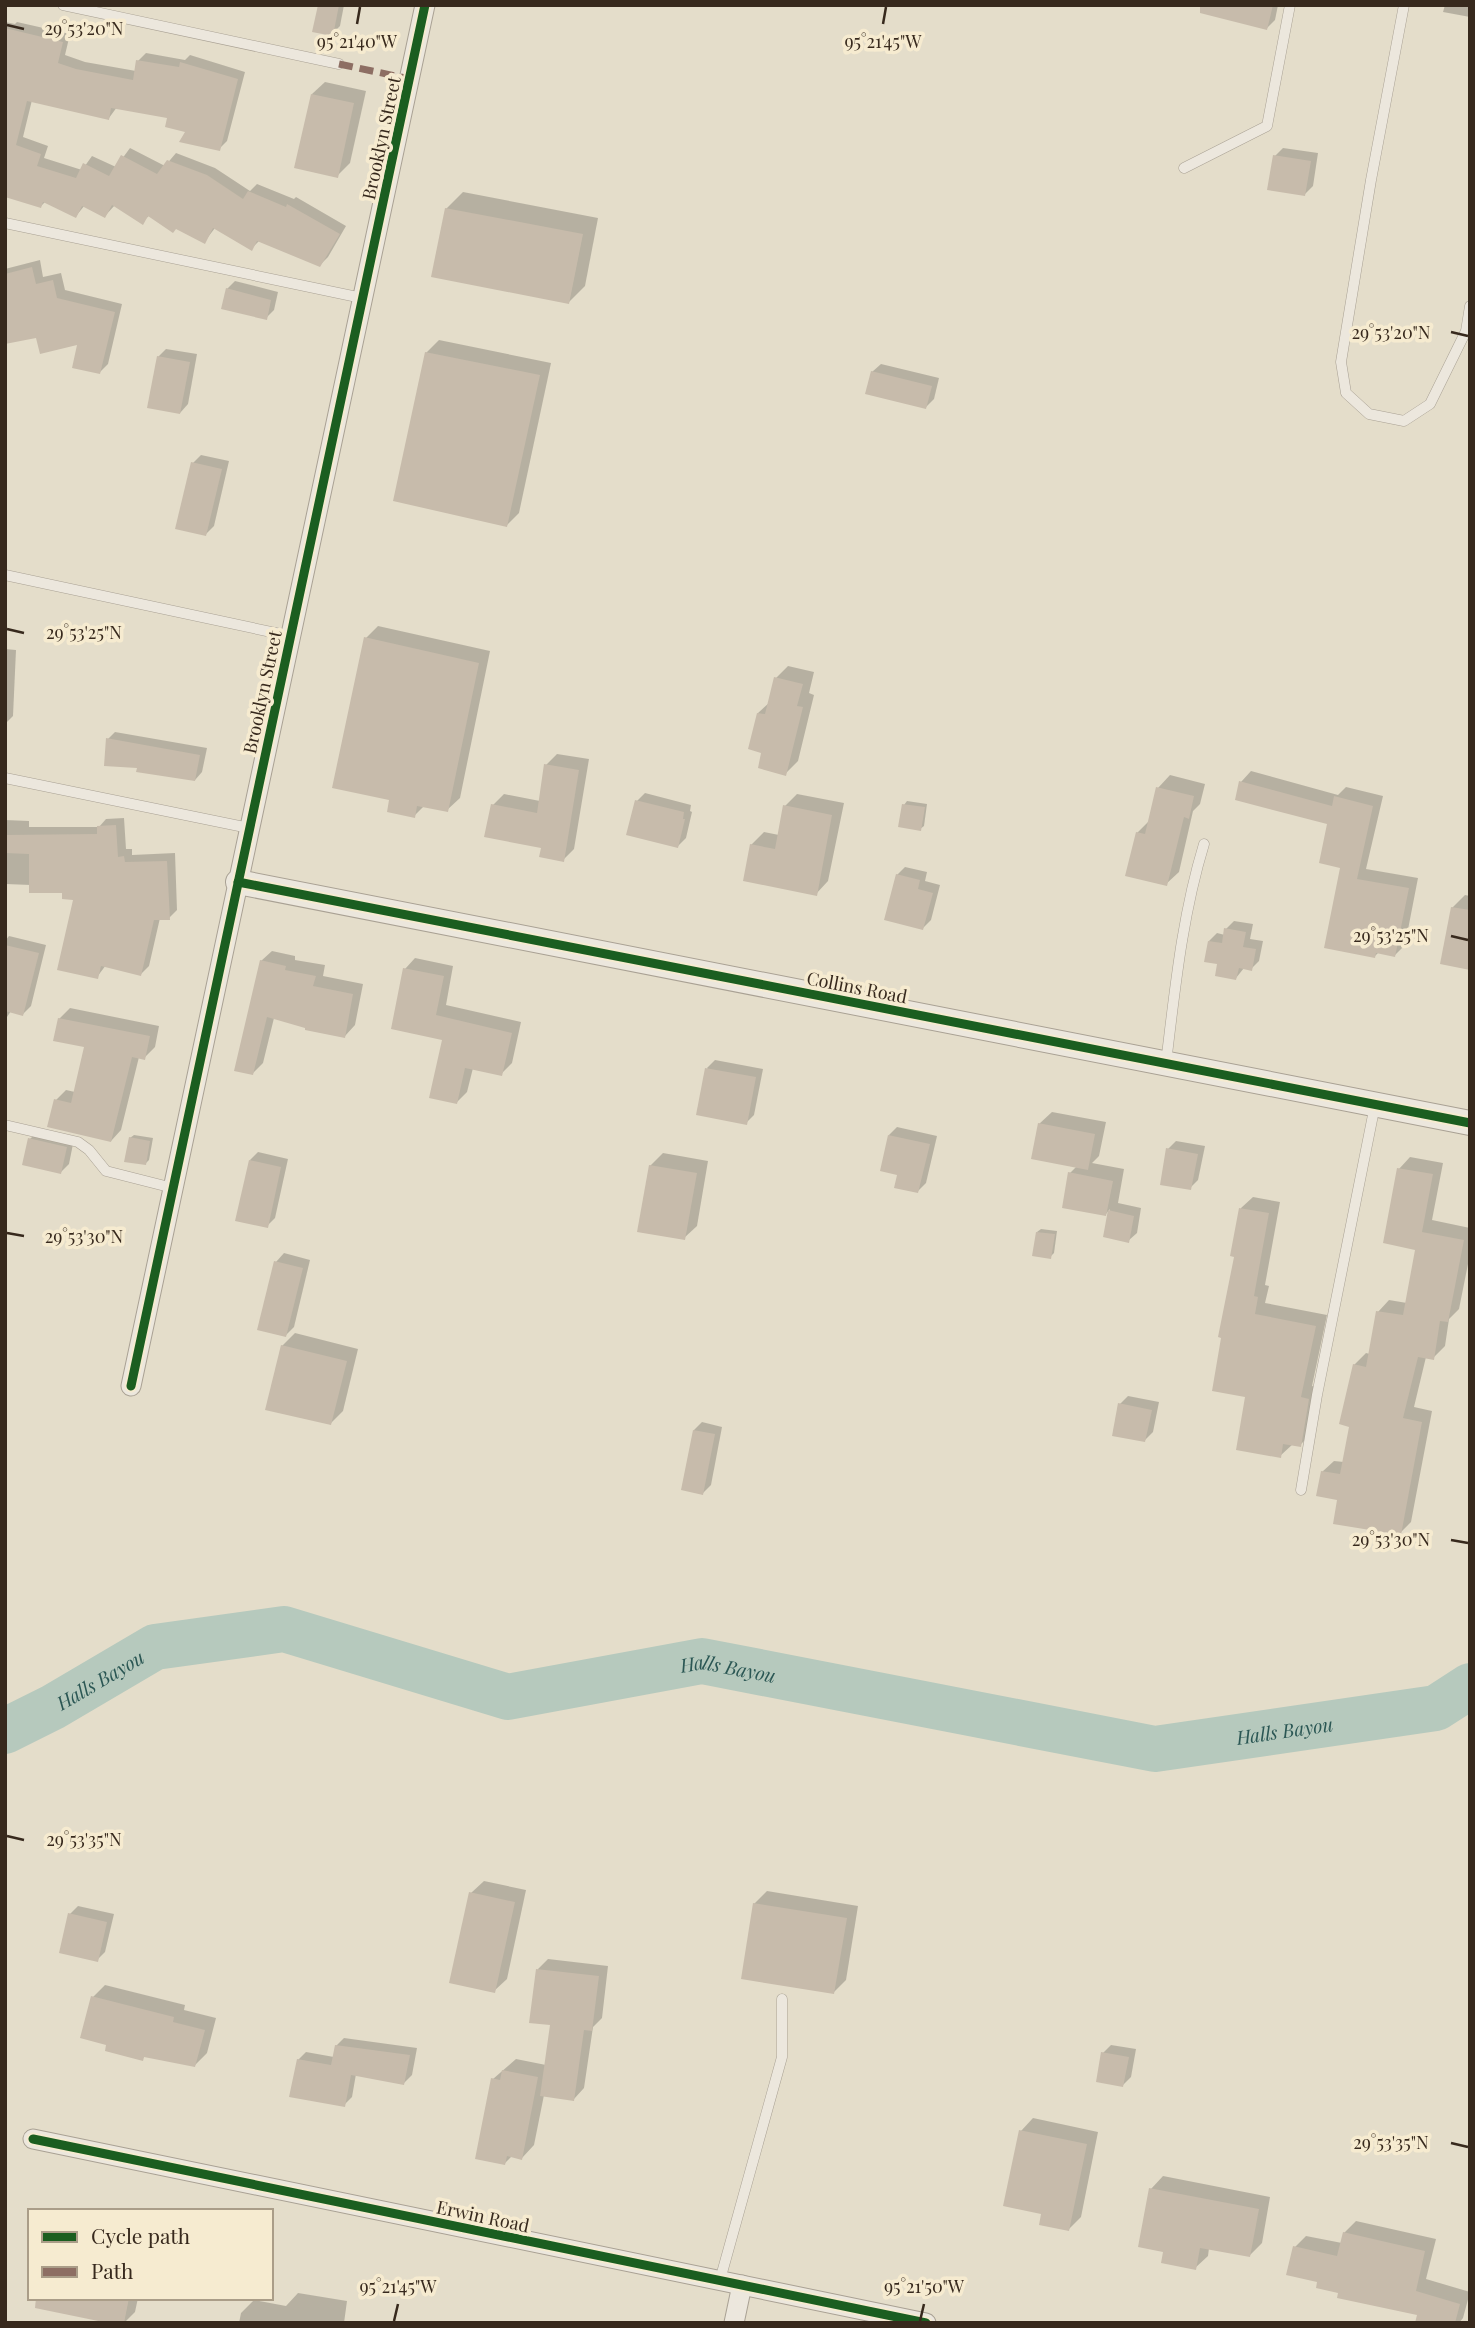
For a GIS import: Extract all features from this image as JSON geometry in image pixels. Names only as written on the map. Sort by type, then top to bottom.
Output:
[{"type":"street","name":"Brooklyn Street","points":[[131,1386],[425,5]]},
{"type":"street","name":"Collins Road","points":[[238,882],[1470,1123]]},
{"type":"street","name":"Erwin Road","points":[[33,2140],[926,2323]]},
{"type":"street","points":[[734,2323],[742,2285]]},
{"type":"lane","points":[[63,5],[339,64]]},
{"type":"lane","points":[[1184,168],[1267,126],[1290,5]]},
{"type":"lane","points":[[1404,5],[1340,362],[1346,393],[1369,414],[1404,421],[1430,404],[1466,331],[1470,306]]},
{"type":"lane","points":[[5,223],[362,298]]},
{"type":"lane","points":[[5,575],[290,636]]},
{"type":"lane","points":[[5,778],[249,828]]},
{"type":"lane","points":[[1166,1063],[1184,926],[1191,886],[1203,844]]},
{"type":"lane","points":[[1301,1490],[1317,1395],[1375,1104]]},
{"type":"lane","points":[[5,1125],[78,1142],[89,1150],[106,1171],[173,1188]]},
{"type":"lane","points":[[720,2280],[782,2057],[782,1999]]},
{"type":"building","points":[[318,5],[339,5],[333,36],[312,32]]},
{"type":"building","points":[[1200,5],[1273,5],[1267,30],[1200,13]]},
{"type":"building","points":[[5,28],[63,42],[58,63],[76,69],[133,80],[136,60],[179,67],[180,62],[238,79],[220,151],[179,142],[185,132],[165,127],[167,118],[111,108],[109,120],[27,101],[16,145],[41,154],[37,166],[76,178],[83,163],[109,176],[121,155],[157,174],[167,160],[207,175],[243,199],[248,191],[286,207],[287,204],[340,234],[320,267],[257,241],[252,251],[213,228],[205,244],[176,229],[173,233],[148,216],[143,225],[112,205],[105,218],[82,206],[76,218],[43,202],[41,208],[5,197]]},
{"type":"building","points":[[311,94],[354,103],[338,178],[294,168]]},
{"type":"building","points":[[1273,155],[1311,161],[1305,196],[1267,190]]},
{"type":"building","points":[[445,208],[583,234],[569,304],[431,277]]},
{"type":"building","points":[[32,267],[36,284],[53,280],[57,298],[115,312],[100,374],[72,368],[77,345],[40,354],[36,338],[5,344],[5,274]]},
{"type":"building","points":[[226,288],[271,300],[267,320],[221,309]]},
{"type":"building","points":[[425,352],[540,375],[507,527],[393,501]]},
{"type":"building","points":[[157,356],[190,362],[180,414],[147,408]]},
{"type":"building","points":[[871,371],[932,386],[926,409],[865,394]]},
{"type":"building","points":[[191,462],[222,469],[206,536],[175,529]]},
{"type":"building","points":[[364,637],[479,663],[448,812],[417,806],[415,818],[387,812],[389,800],[332,788]]},
{"type":"building","points":[[774,677],[803,684],[797,706],[803,707],[786,776],[758,768],[761,753],[748,749],[757,713],[765,714]]},
{"type":"building","points":[[106,738],[200,755],[195,781],[136,772],[137,768],[104,766]]},
{"type":"building","points":[[544,764],[579,770],[564,862],[539,857],[541,848],[484,837],[491,804],[537,813]]},
{"type":"building","points":[[1239,781],[1332,806],[1334,796],[1373,806],[1357,879],[1409,888],[1395,957],[1376,953],[1375,958],[1324,948],[1340,868],[1319,863],[1327,824],[1235,800]]},
{"type":"building","points":[[1156,787],[1194,796],[1189,819],[1184,817],[1167,886],[1125,876],[1136,832],[1145,834]]},
{"type":"building","points":[[635,800],[684,812],[685,819],[678,848],[626,835]]},
{"type":"building","points":[[902,804],[925,807],[921,831],[898,827]]},
{"type":"building","points":[[783,805],[832,815],[817,896],[743,881],[750,844],[775,849]]},
{"type":"building","points":[[116,825],[118,857],[124,856],[125,862],[167,861],[170,920],[154,920],[141,976],[101,966],[98,979],[57,970],[73,900],[62,899],[62,893],[29,893],[29,854],[5,853],[5,835],[97,834],[97,826]]},
{"type":"building","points":[[896,874],[920,880],[918,889],[933,893],[923,930],[884,920]]},
{"type":"building","points":[[1451,907],[1470,910],[1470,970],[1440,964]]},
{"type":"building","points":[[1224,928],[1246,932],[1243,947],[1256,949],[1252,971],[1239,968],[1236,980],[1215,976],[1217,964],[1204,962],[1208,941],[1222,943]]},
{"type":"building","points":[[5,945],[39,953],[23,1016],[5,1011]]},
{"type":"building","points":[[260,960],[286,966],[285,970],[316,976],[313,986],[353,994],[345,1038],[305,1030],[267,1017],[253,1075],[234,1071]]},
{"type":"building","points":[[403,968],[444,976],[436,1015],[512,1033],[502,1076],[465,1068],[457,1104],[429,1098],[442,1040],[391,1029]]},
{"type":"building","points":[[58,1018],[150,1036],[145,1060],[132,1057],[111,1142],[47,1127],[54,1099],[71,1103],[84,1047],[53,1041]]},
{"type":"building","points":[[705,1068],[756,1077],[747,1125],[696,1115]]},
{"type":"building","points":[[1038,1123],[1095,1134],[1088,1170],[1031,1159]]},
{"type":"building","points":[[888,1135],[930,1144],[918,1193],[894,1188],[897,1175],[880,1171]]},
{"type":"building","points":[[129,1137],[150,1141],[146,1165],[124,1162]]},
{"type":"building","points":[[28,1138],[67,1147],[61,1174],[22,1165]]},
{"type":"building","points":[[1166,1148],[1198,1154],[1191,1190],[1160,1185]]},
{"type":"building","points":[[249,1160],[281,1167],[268,1228],[235,1221]]},
{"type":"building","points":[[649,1165],[697,1173],[685,1240],[637,1232]]},
{"type":"building","points":[[1397,1168],[1433,1174],[1422,1232],[1464,1240],[1448,1322],[1440,1321],[1434,1360],[1418,1357],[1403,1418],[1422,1422],[1401,1535],[1333,1524],[1337,1500],[1316,1496],[1321,1471],[1340,1474],[1349,1427],[1339,1424],[1353,1364],[1366,1367],[1376,1311],[1403,1315],[1415,1250],[1383,1243]]},
{"type":"building","points":[[1068,1172],[1113,1181],[1106,1216],[1062,1208]]},
{"type":"building","points":[[1239,1208],[1269,1213],[1254,1296],[1258,1297],[1255,1314],[1316,1326],[1301,1397],[1309,1399],[1301,1447],[1283,1444],[1281,1458],[1236,1450],[1245,1397],[1212,1391],[1221,1338],[1218,1337],[1234,1257],[1230,1256]]},
{"type":"building","points":[[1108,1210],[1134,1216],[1129,1243],[1103,1237]]},
{"type":"building","points":[[1036,1232],[1055,1234],[1051,1259],[1032,1256]]},
{"type":"building","points":[[274,1261],[303,1268],[286,1337],[257,1330]]},
{"type":"building","points":[[281,1345],[347,1361],[331,1425],[265,1410]]},
{"type":"building","points":[[1118,1403],[1152,1410],[1145,1442],[1112,1436]]},
{"type":"building","points":[[693,1430],[715,1434],[703,1495],[681,1490]]},
{"type":"building","points":[[469,1892],[515,1902],[495,1993],[449,1983]]},
{"type":"building","points":[[753,1903],[847,1918],[834,1994],[741,1979]]},
{"type":"building","points":[[68,1913],[107,1922],[98,1962],[59,1953]]},
{"type":"building","points":[[536,1969],[599,1976],[592,2031],[584,2030],[574,2101],[540,2096],[550,2025],[529,2023]]},
{"type":"building","points":[[91,1996],[174,2017],[173,2022],[205,2030],[195,2067],[144,2057],[143,2061],[105,2051],[106,2045],[80,2038]]},
{"type":"building","points":[[335,2045],[410,2055],[404,2085],[351,2075],[345,2107],[289,2097],[297,2059],[331,2065]]},
{"type":"building","points":[[1101,2052],[1129,2057],[1123,2087],[1096,2082]]},
{"type":"building","points":[[502,2070],[538,2077],[522,2160],[507,2156],[505,2165],[475,2159],[491,2078],[500,2080]]},
{"type":"building","points":[[1019,2130],[1087,2144],[1069,2231],[1039,2225],[1041,2214],[1003,2206]]},
{"type":"building","points":[[1149,2188],[1259,2209],[1250,2257],[1200,2248],[1196,2270],[1161,2263],[1163,2252],[1138,2247]]},
{"type":"building","points":[[1343,2232],[1425,2251],[1416,2291],[1460,2304],[1455,2323],[1415,2323],[1417,2315],[1337,2298],[1338,2293],[1316,2288],[1317,2282],[1286,2275],[1293,2246],[1337,2256]]},
{"type":"building","points":[[36,2300],[129,2300],[124,2323],[108,2323],[35,2308]]},
{"type":"waterway","name":"Halls Bayou","points":[[5,1731],[53,1707],[155,1647],[284,1629],[508,1697],[702,1661],[1155,1749],[1436,1708],[1470,1686]]},
{"type":"marked path","points":[[339,64],[410,79]]},
{"type":"cycle path","points":[[131,1386],[425,5]]},
{"type":"cycle path","points":[[238,882],[1470,1123]]},
{"type":"cycle path","points":[[33,2139],[926,2323]]}]
